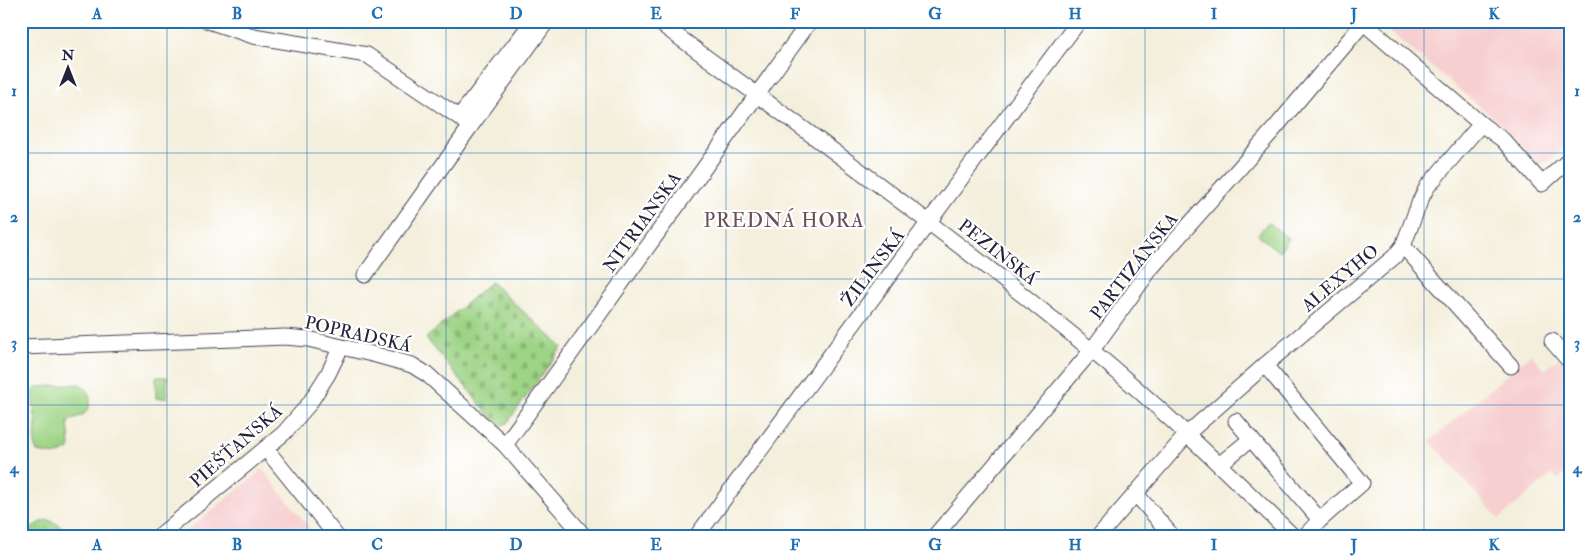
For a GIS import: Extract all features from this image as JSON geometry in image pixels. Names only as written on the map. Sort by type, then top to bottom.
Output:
[{"type":"street","points":[[208,21],[253,36],[368,55],[459,117],[470,127]]},
{"type":"street","points":[[459,117],[533,21]]},
{"type":"street","points":[[365,275],[547,21]]},
{"type":"street","name":"PEZINSKÁ","points":[[658,21],[930,222],[1092,350],[1188,434],[1294,537]]},
{"type":"street","name":"NITRIANSKA","points":[[505,445],[810,21]]},
{"type":"street","name":"ŽILINSKÁ","points":[[696,537],[1080,21]]},
{"type":"street","points":[[1364,22],[1481,124],[1503,140],[1542,184],[1570,159]]},
{"type":"street","name":"PARTIZÁNSKA","points":[[934,537],[1092,350],[1152,267],[1275,128],[1364,22]]},
{"type":"street","name":"ALEXYHO","points":[[1098,537],[1188,434],[1265,365],[1394,257],[1403,246],[1427,187],[1481,124]]},
{"type":"street","points":[[1403,246],[1511,366]]},
{"type":"street","name":"POPRADSKÁ","points":[[21,347],[284,337],[308,339],[412,365],[428,375],[505,445],[585,537]]},
{"type":"street","points":[[1552,341],[1570,362]]},
{"type":"street","name":"PIEŠŤANSKÁ","points":[[158,537],[284,434],[309,404],[328,374],[341,347]]},
{"type":"street","points":[[1265,365],[1362,483],[1320,520],[1304,537]]},
{"type":"street","points":[[1236,421],[1320,520]]},
{"type":"street","points":[[1220,464],[1251,439]]},
{"type":"street","points":[[266,449],[336,537]]},
{"type":"street","points":[[1136,494],[1173,537]]},
{"type":"shaded area","points":[[1380,21],[1570,21],[1570,142],[1547,162],[1540,165],[1536,164],[1504,127],[1379,23]]},
{"type":"shaded area","points":[[1531,354],[1545,370],[1559,358],[1570,371],[1570,469],[1558,480],[1552,474],[1499,519],[1430,441]]},
{"type":"shaded area","points":[[262,469],[317,537],[179,537],[255,476]]},
{"type":"green space","points":[[1268,222],[1289,239],[1279,252],[1258,235]]},
{"type":"green space","points":[[491,282],[562,347],[507,423],[501,426],[497,425],[426,338]]},
{"type":"green space","points":[[156,377],[167,377],[167,398],[156,398]]},
{"type":"green space","points":[[79,384],[88,392],[90,404],[84,414],[68,422],[70,446],[68,450],[56,455],[37,452],[35,447],[36,423],[32,392],[37,387]]},
{"type":"green space","points":[[48,520],[60,526],[66,537],[28,537],[35,525]]},
{"type":"district","name":"PREDNÁ HORA","points":[[784,220]]}]
